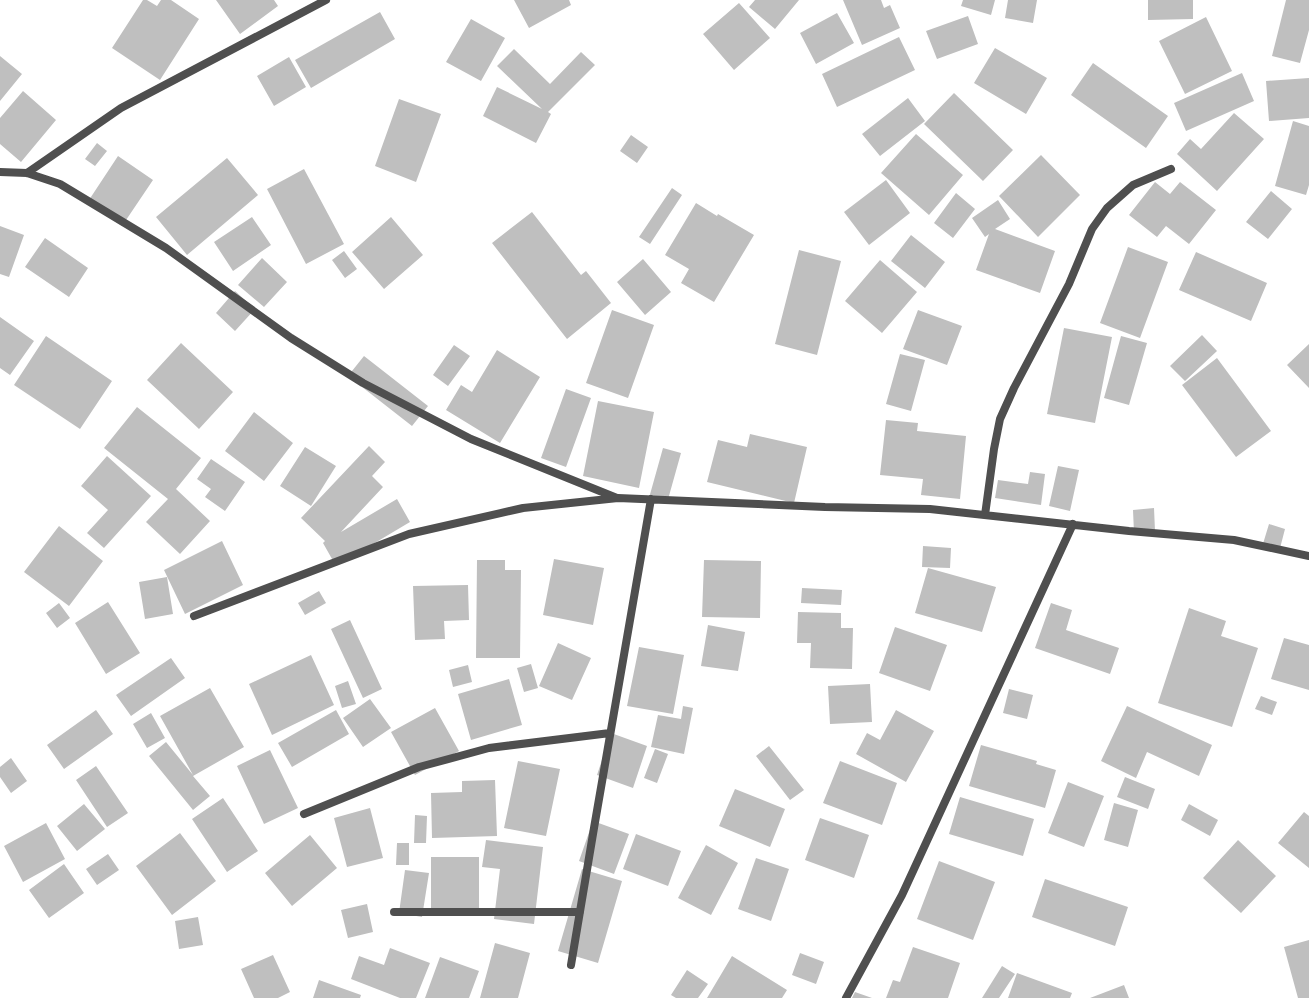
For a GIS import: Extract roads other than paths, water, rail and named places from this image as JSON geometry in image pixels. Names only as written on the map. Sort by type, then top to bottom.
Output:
[{"type":"street","points":[[27,173],[121,108],[326,0]]},
{"type":"street","points":[[985,515],[994,449],[1000,419],[1014,388],[1069,284],[1092,229],[1107,208],[1133,185],[1171,169]]},
{"type":"street","points":[[0,172],[27,173],[60,184],[166,248],[291,338],[363,383],[471,439],[618,498]]},
{"type":"street","points":[[194,616],[409,534],[523,508],[618,498],[825,507],[930,509],[1234,540],[1309,556]]},
{"type":"street","points":[[571,965],[651,499]]},
{"type":"street","points":[[846,998],[902,895],[1073,524]]},
{"type":"street","points":[[304,814],[419,767],[489,748],[610,733]]},
{"type":"street","points":[[394,912],[580,912]]}]
